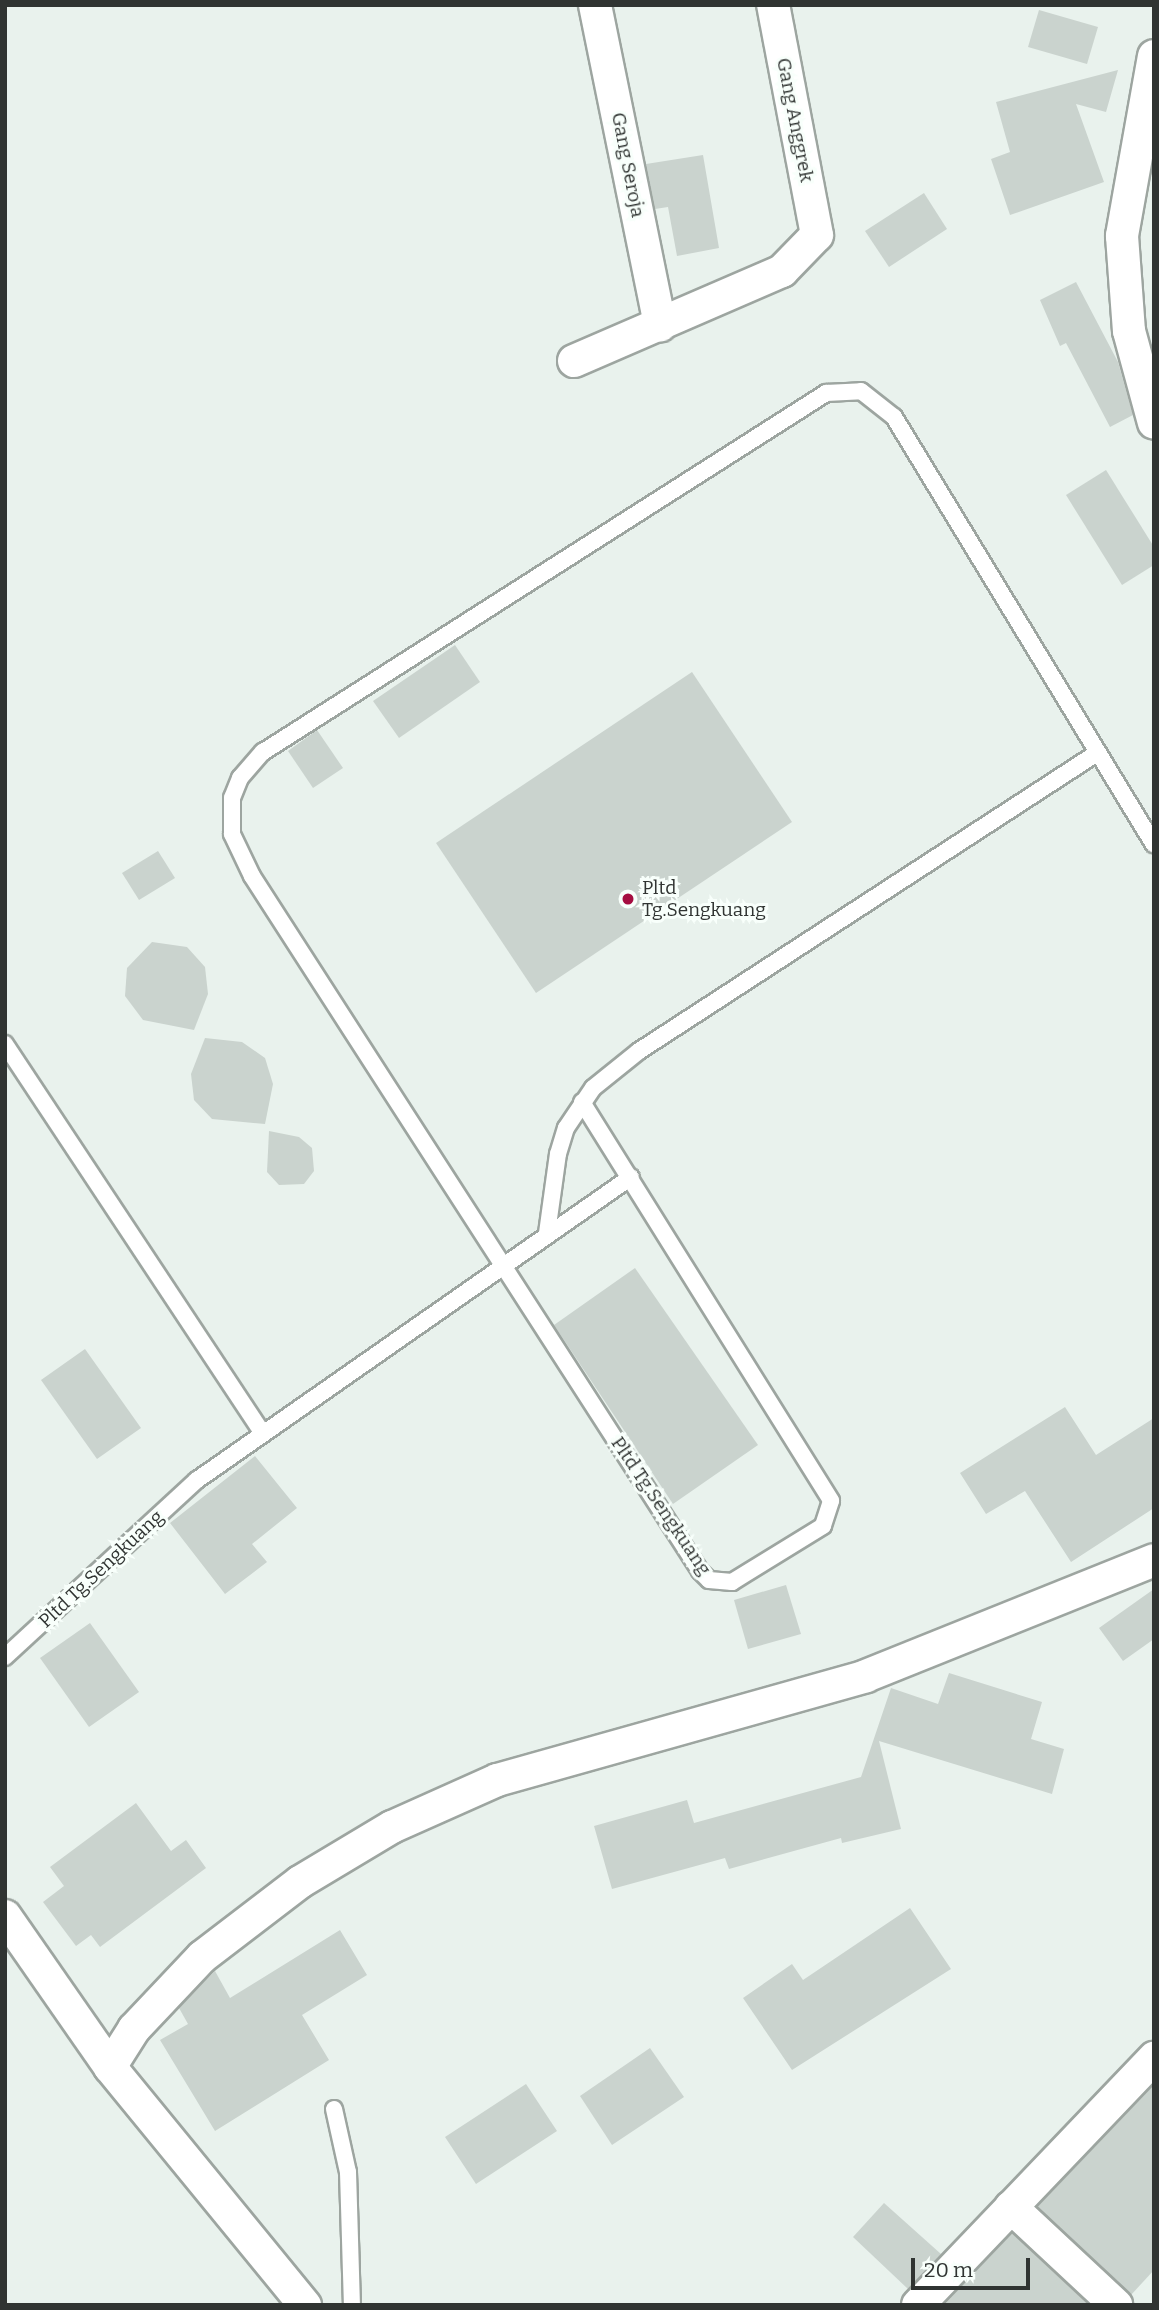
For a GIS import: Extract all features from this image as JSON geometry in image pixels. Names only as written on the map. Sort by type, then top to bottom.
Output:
[{"type":"street","name":"Gang Seroja","points":[[595,5],[660,325]]},
{"type":"street","name":"Gang Anggrek","points":[[660,325],[782,271],[817,235],[774,5]]},
{"type":"street","points":[[1154,56],[1122,236],[1129,331],[1154,423]]},
{"type":"street","points":[[574,361],[660,325]]},
{"type":"street","points":[[110,2067],[134,2029],[202,1957],[300,1882],[392,1827],[497,1780],[866,1676],[1154,1560]]},
{"type":"street","points":[[5,1916],[110,2067],[304,2305]]},
{"type":"street","points":[[918,2305],[1154,2058]]},
{"type":"street","points":[[1011,2207],[1116,2305]]},
{"type":"lane","name":"Pltd Tg.Sengkuang","points":[[582,1102],[827,1492],[831,1511],[823,1526],[732,1582],[709,1580],[252,876],[232,834],[232,798],[240,778],[264,752],[826,393],[842,389],[861,391],[894,417],[1154,844]]},
{"type":"lane","points":[[547,1234],[558,1154],[582,1102],[639,1051],[1097,753]]},
{"type":"lane","points":[[5,1044],[262,1432]]},
{"type":"lane","name":"Pltd Tg.Sengkuang","points":[[5,1657],[197,1480],[505,1262],[631,1177]]},
{"type":"lane","points":[[334,2109],[348,2172],[352,2305]]},
{"type":"building","points":[[1039,10],[1098,27],[1087,64],[1028,47]]},
{"type":"building","points":[[1118,70],[1106,112],[1076,104],[1104,182],[1010,215],[991,159],[1010,152],[996,102]]},
{"type":"building","points":[[703,155],[719,248],[677,256],[668,207],[655,209],[646,164]]},
{"type":"building","points":[[924,193],[947,229],[889,267],[865,231]]},
{"type":"building","points":[[1076,282],[1118,362],[1133,415],[1110,427],[1066,343],[1060,346],[1040,300]]},
{"type":"building","points":[[1106,470],[1154,547],[1154,565],[1122,585],[1066,495]]},
{"type":"building","points":[[455,645],[480,682],[399,738],[373,701]]},
{"type":"building","points":[[692,672],[792,822],[536,993],[436,843]]},
{"type":"building","points":[[317,730],[343,768],[313,788],[288,751]]},
{"type":"building","points":[[158,851],[175,878],[139,900],[122,873]]},
{"type":"building","points":[[152,942],[187,947],[205,967],[208,994],[194,1030],[143,1020],[125,996],[127,968]]},
{"type":"building","points":[[205,1038],[242,1042],[265,1058],[273,1084],[265,1124],[212,1119],[194,1100],[191,1074]]},
{"type":"building","points":[[269,1131],[299,1137],[312,1148],[314,1171],[304,1184],[279,1185],[267,1172]]},
{"type":"building","points":[[635,1268],[758,1445],[673,1504],[554,1325]]},
{"type":"building","points":[[85,1349],[141,1428],[97,1459],[41,1380]]},
{"type":"building","points":[[1065,1407],[1096,1455],[1154,1418],[1154,1508],[1071,1562],[1025,1491],[986,1514],[960,1473]]},
{"type":"building","points":[[255,1456],[297,1508],[252,1544],[267,1562],[225,1594],[170,1523]]},
{"type":"building","points":[[786,1585],[801,1634],[748,1649],[734,1600]]},
{"type":"building","points":[[1154,1589],[1154,1639],[1123,1661],[1099,1628]]},
{"type":"building","points":[[90,1623],[139,1692],[89,1727],[40,1658]]},
{"type":"building","points":[[949,1673],[1042,1702],[1031,1739],[1064,1749],[1052,1794],[879,1741],[901,1829],[842,1843],[841,1838],[729,1869],[725,1858],[612,1889],[594,1826],[687,1800],[694,1823],[861,1777],[891,1688],[938,1704]]},
{"type":"building","points":[[136,1803],[171,1851],[186,1840],[206,1868],[100,1947],[91,1935],[76,1946],[43,1902],[64,1886],[50,1867]]},
{"type":"building","points":[[910,1908],[951,1969],[792,2070],[743,1998],[792,1964],[803,1980]]},
{"type":"building","points":[[340,1930],[367,1975],[302,2015],[329,2060],[215,2131],[160,2040],[188,2024],[179,2008],[215,1971],[230,1998]]},
{"type":"building","points":[[650,2048],[684,2097],[612,2145],[580,2096]]},
{"type":"building","points":[[526,2084],[557,2131],[476,2184],[445,2137]]},
{"type":"building","points":[[1154,2085],[1154,2270],[1131,2295],[1037,2207]]},
{"type":"building","points":[[884,2203],[941,2254],[908,2289],[853,2237]]},
{"type":"building","points":[[1012,2233],[1089,2305],[944,2305]]},
{"type":"place","name":"Pltd Tg.Sengkuang","points":[[628,899]]}]
